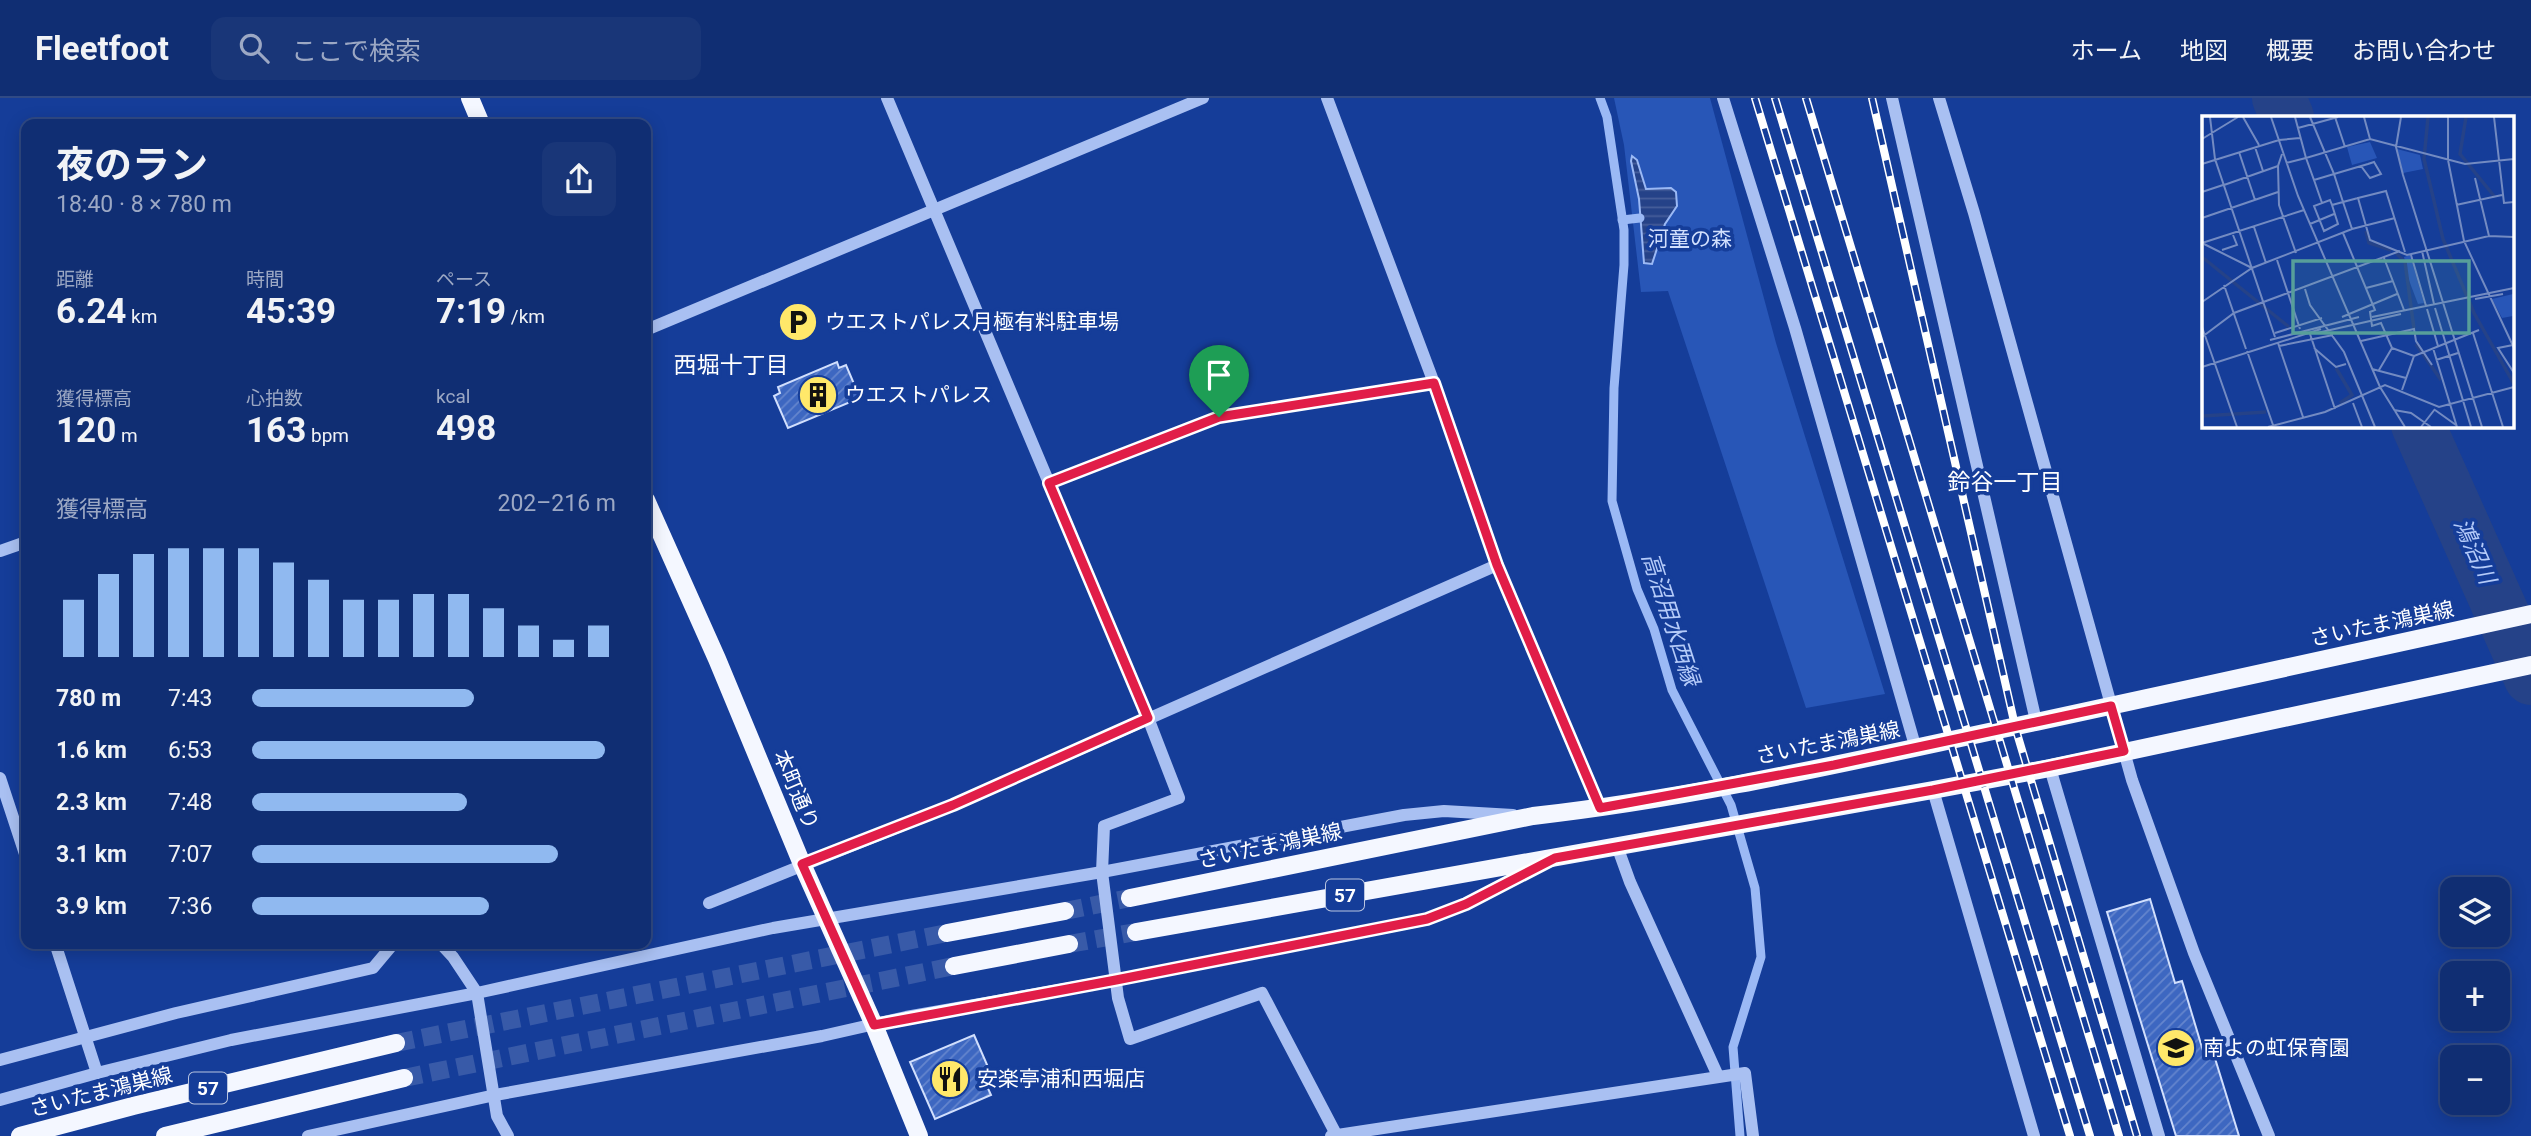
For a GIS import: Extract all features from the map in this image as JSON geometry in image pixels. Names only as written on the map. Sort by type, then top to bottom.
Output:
[{"type":"main road","points":[[470,98],[479,119]]},
{"type":"main road","name":"本町通り","points":[[651,511],[874,1025],[919,1136]]},
{"type":"main road","name":"さいたま鴻巣線","points":[[1130,898],[1532,816],[1702,791],[1916,749],[2531,614]]},
{"type":"main road","name":"57","points":[[1136,932],[2050,768],[2531,666]]},
{"type":"main road","points":[[947,933],[1065,911]]},
{"type":"main road","points":[[954,966],[1069,944]]},
{"type":"main road","name":"さいたま鴻巣線","points":[[20,1136],[397,1043]]},
{"type":"main road","name":"57","points":[[165,1136],[404,1079]]},
{"type":"street","points":[[887,98],[1148,718],[1179,798],[1104,826],[1102,872],[1116,980],[1130,1039],[1262,993],[1334,1135],[1745,1073],[1753,1136]]},
{"type":"street","points":[[651,328],[1203,98]]},
{"type":"street","points":[[1327,98],[1434,383],[1497,565],[1600,808]]},
{"type":"street","points":[[1723,98],[1795,328],[1916,749]]},
{"type":"street","points":[[1892,98],[2036,722]]},
{"type":"street","points":[[1939,98],[1978,226],[2124,751],[2189,941],[2269,1136]]},
{"type":"street","points":[[1049,483],[1219,417],[1434,383]]},
{"type":"street","points":[[0,551],[21,544]]},
{"type":"street","points":[[709,903],[953,805],[1497,565]]},
{"type":"street","points":[[2050,768],[2159,1136]]},
{"type":"street","points":[[0,778],[21,843]]},
{"type":"street","points":[[1933,790],[2034,1136]]},
{"type":"street","points":[[0,1100],[231,1040],[477,993],[773,928],[1102,872],[1404,815],[1444,811],[1532,816]]},
{"type":"street","points":[[1617,846],[1630,882],[1719,1076]]},
{"type":"street","points":[[308,1136],[495,1096],[1427,919],[1466,904],[1555,858]]},
{"type":"street","points":[[57,949],[97,1073]]},
{"type":"street","points":[[0,1060],[176,1013],[373,968],[389,949]]},
{"type":"street","points":[[444,949],[477,993],[497,1116],[508,1136]]},
{"type":"green space","name":"河童の森","points":[[1614,98],[1710,98],[1776,343],[1885,694],[1806,708],[1668,291],[1641,292],[1624,145]]},
{"type":"shaded area","points":[[1632,156],[1637,160],[1646,189],[1671,188],[1676,192],[1677,206],[1665,224],[1652,264],[1644,263],[1639,199]]},
{"type":"building","name":"ウエストパレス","points":[[837,362],[839,368],[846,365],[860,398],[788,428],[774,396],[780,393],[778,387]]},
{"type":"building","points":[[2150,899],[2175,983],[2182,981],[2204,1054],[2213,1052],[2239,1136],[2176,1136],[2107,912]]},
{"type":"building","points":[[974,1035],[988,1067],[980,1071],[991,1095],[935,1119],[910,1062]]},
{"type":"waterway","name":"高沼用水西縁","points":[[1600,98],[1607,117],[1624,230],[1624,265],[1614,388],[1612,501],[1637,589],[1654,629],[1672,690],[1731,805],[1755,888],[1761,957],[1733,1047],[1740,1136]]},
{"type":"waterway","name":"鴻沼川","points":[[2279,98],[2287,116]]},
{"type":"waterway","points":[[1622,220],[1640,218]]},
{"type":"waterway","name":"鴻沼川","points":[[2419,427],[2531,678]]},
{"type":"tunnel","points":[[1065,911],[1130,898]]},
{"type":"tunnel","points":[[1069,944],[1136,932]]},
{"type":"tunnel","points":[[396,1043],[947,933]]},
{"type":"tunnel","points":[[404,1078],[954,966]]},
{"type":"railway","points":[[1755,98],[2070,1136]]},
{"type":"railway","points":[[1775,98],[2090,1136]]},
{"type":"railway","points":[[1806,98],[2119,1136]]},
{"type":"railway","points":[[1872,98],[2016,730],[2137,1136]]},
{"type":"place","name":"ウエストパレス月極有料駐車場","points":[[798,322]]},
{"type":"place","name":"ウエストパレス","points":[[818,395]]},
{"type":"place","name":"南よの虹保育園","points":[[2176,1048]]},
{"type":"place","name":"安楽亭浦和西堀店","points":[[950,1079]]},
{"type":"district","name":"西堀十丁目","points":[[731,365]]},
{"type":"district","name":"鈴谷一丁目","points":[[2005,482]]},
{"type":"route","points":[[1434,383],[1497,565],[1600,808],[1916,749],[2111,706],[2124,751],[2050,768],[1555,858],[1466,904],[1427,919],[874,1025],[802,864],[953,805],[1148,718],[1049,483],[1219,417],[1434,383]]}]
